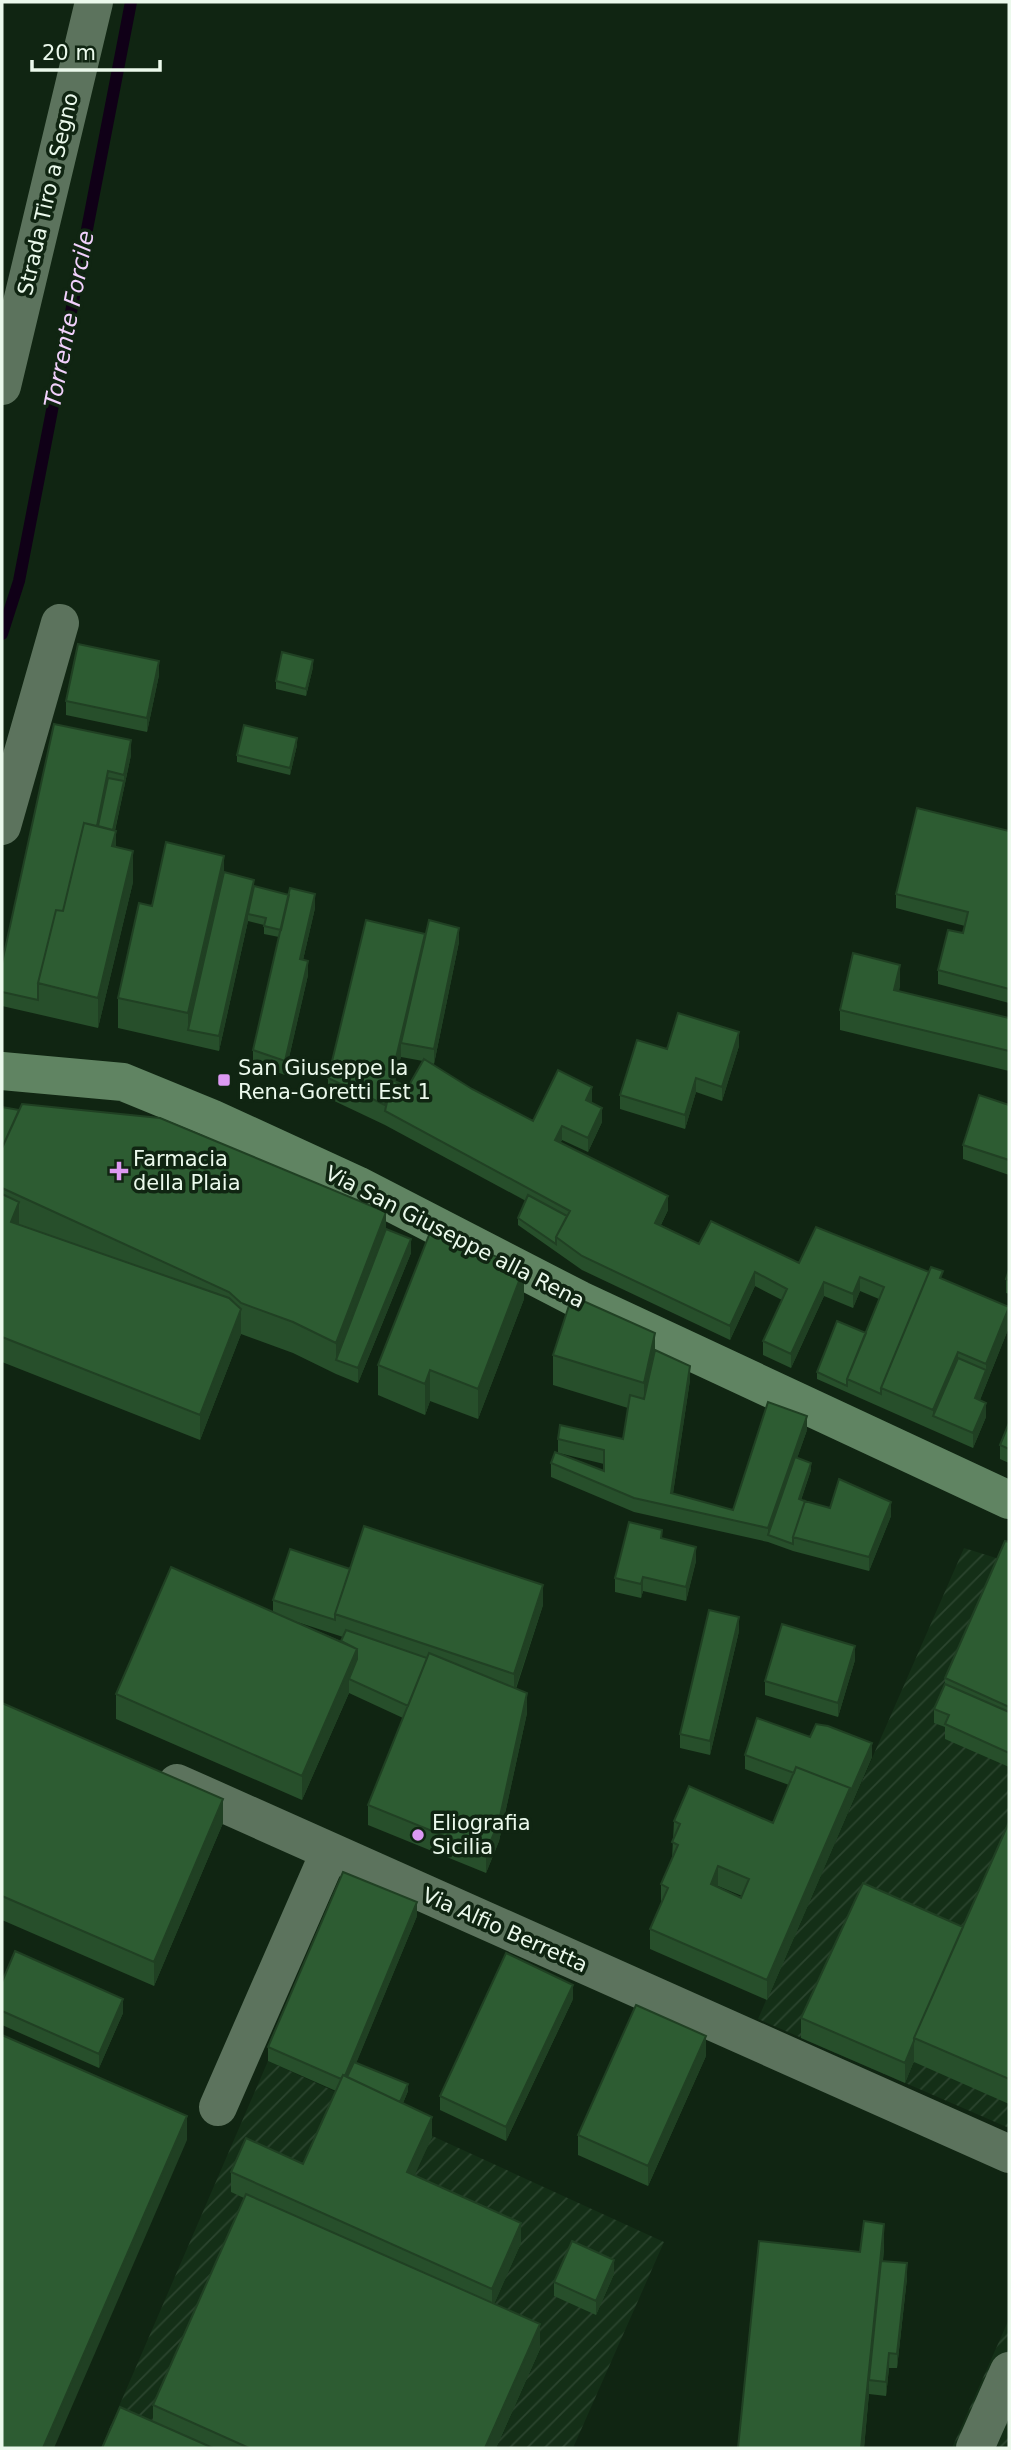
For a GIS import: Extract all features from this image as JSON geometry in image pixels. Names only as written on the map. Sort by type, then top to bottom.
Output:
[{"type":"main road","name":"Via San Giuseppe alla Rena","points":[[2,1071],[123,1082],[211,1118],[357,1185],[580,1300],[1009,1500]]},
{"type":"street","name":"Strada Tiro a Segno","points":[[2,386],[94,2]]},
{"type":"street","points":[[2,826],[60,623]]},
{"type":"street","name":"Via Alfio Berretta","points":[[140,1766],[329,1853],[1009,2154]]},
{"type":"street","points":[[218,2107],[329,1853]]},
{"type":"street","points":[[975,2448],[1009,2371]]},
{"type":"shaded area","points":[[964,1548],[1009,1562],[1009,2128],[758,2019]]},
{"type":"shaded area","points":[[268,2061],[664,2242],[573,2448],[101,2448]]},
{"type":"shaded area","points":[[1009,2319],[1009,2448],[952,2448]]},
{"type":"building","points":[[78,644],[159,661],[147,718],[66,701]]},
{"type":"building","points":[[282,652],[313,660],[306,689],[276,681]]},
{"type":"building","points":[[54,724],[131,740],[124,775],[108,771],[97,826],[84,823],[63,911],[56,910],[38,983],[38,1000],[2,992],[2,963]]},
{"type":"building","points":[[244,725],[297,738],[290,768],[237,755]]},
{"type":"building","points":[[108,778],[124,781],[113,830],[98,826]]},
{"type":"building","points":[[917,808],[1009,831],[1009,989],[938,970],[948,930],[963,933],[968,912],[896,894]]},
{"type":"building","points":[[84,823],[116,831],[112,846],[133,851],[98,998],[38,983],[56,910],[63,911]]},
{"type":"building","points":[[166,842],[224,856],[188,1013],[118,998],[139,903],[152,906]]},
{"type":"building","points":[[224,872],[254,880],[219,1036],[188,1030]]},
{"type":"building","points":[[254,886],[289,895],[281,930],[264,926],[266,918],[248,914]]},
{"type":"building","points":[[290,888],[315,894],[300,959],[308,961],[285,1061],[253,1050]]},
{"type":"building","points":[[366,920],[425,934],[385,1105],[328,1078]]},
{"type":"building","points":[[429,920],[459,928],[434,1049],[401,1043]]},
{"type":"building","points":[[853,953],[900,965],[894,990],[1009,1018],[1009,1051],[840,1010]]},
{"type":"building","points":[[678,1013],[739,1032],[722,1087],[696,1078],[685,1115],[620,1095],[637,1040],[667,1049]]},
{"type":"building","points":[[424,1059],[472,1089],[533,1121],[558,1070],[592,1087],[586,1100],[602,1108],[588,1138],[562,1126],[555,1140],[668,1196],[655,1223],[699,1244],[711,1221],[799,1263],[816,1227],[929,1272],[881,1388],[881,1394],[847,1379],[884,1287],[860,1277],[853,1294],[824,1282],[791,1354],[763,1341],[787,1289],[755,1272],[730,1326],[582,1256],[556,1237],[570,1211],[385,1111],[392,1080],[408,1087]]},
{"type":"building","points":[[979,1095],[1009,1105],[1009,1160],[963,1145]]},
{"type":"building","points":[[22,1104],[160,1118],[386,1212],[336,1343],[293,1322],[241,1303],[229,1292],[2,1188],[2,1148]]},
{"type":"building","points":[[2,1107],[19,1110],[2,1148]]},
{"type":"building","points":[[2,1194],[19,1202],[11,1222],[229,1298],[241,1309],[200,1415],[2,1337]]},
{"type":"building","points":[[528,1195],[567,1216],[556,1237],[556,1244],[518,1218]]},
{"type":"building","points":[[386,1229],[411,1239],[358,1368],[336,1360]]},
{"type":"building","points":[[431,1230],[524,1268],[478,1389],[430,1370],[425,1384],[378,1365]]},
{"type":"building","points":[[931,1267],[943,1271],[940,1278],[1009,1307],[986,1364],[958,1352],[933,1410],[881,1388]]},
{"type":"building","points":[[572,1296],[655,1333],[644,1383],[553,1355]]},
{"type":"building","points":[[837,1321],[866,1333],[847,1379],[847,1386],[817,1372]]},
{"type":"building","points":[[655,1350],[690,1366],[671,1493],[733,1510],[768,1402],[807,1416],[768,1528],[634,1498],[551,1463],[555,1452],[604,1471],[604,1450],[558,1439],[560,1425],[623,1439],[630,1395],[644,1399]]},
{"type":"building","points":[[958,1358],[986,1370],[975,1398],[986,1403],[973,1433],[933,1416]]},
{"type":"building","points":[[1009,1423],[1009,1449],[1000,1445]]},
{"type":"building","points":[[795,1457],[811,1463],[799,1499],[805,1501],[793,1544],[768,1535]]},
{"type":"building","points":[[839,1479],[891,1502],[869,1557],[793,1537],[805,1501],[830,1508]]},
{"type":"building","points":[[629,1522],[662,1530],[661,1538],[696,1547],[686,1587],[643,1577],[641,1584],[615,1578]]},
{"type":"building","points":[[364,1526],[543,1585],[514,1674],[335,1614]]},
{"type":"building","points":[[1005,1541],[1009,1542],[1009,1707],[945,1678]]},
{"type":"building","points":[[290,1549],[350,1569],[335,1620],[273,1600]]},
{"type":"building","points":[[171,1567],[357,1649],[302,1776],[116,1694]]},
{"type":"building","points":[[709,1610],[739,1617],[710,1741],[680,1734]]},
{"type":"building","points":[[782,1624],[855,1646],[838,1703],[765,1681]]},
{"type":"building","points":[[346,1630],[427,1658],[408,1706],[349,1679],[357,1659],[357,1649],[341,1641]]},
{"type":"building","points":[[429,1653],[527,1693],[499,1821],[486,1853],[368,1805]]},
{"type":"building","points":[[945,1684],[1009,1712],[1009,1753],[945,1724],[949,1715],[934,1709]]},
{"type":"building","points":[[2,1703],[223,1799],[154,1962],[2,1896]]},
{"type":"building","points":[[757,1718],[810,1737],[816,1724],[872,1743],[850,1793],[850,1788],[796,1767],[794,1773],[745,1755]]},
{"type":"building","points":[[796,1767],[850,1788],[767,1980],[650,1929],[668,1888],[661,1884],[678,1845],[672,1842],[680,1824],[674,1821],[689,1786],[773,1823]],"holes":[[[718,1866],[749,1879],[741,1898],[711,1884]]]},
{"type":"building","points":[[1009,1822],[1009,2079],[914,2038]]},
{"type":"building","points":[[343,1872],[417,1902],[345,2076],[341,2079],[268,2047]]},
{"type":"building","points":[[863,1883],[963,1927],[905,2063],[801,2018]]},
{"type":"building","points":[[15,1951],[123,1999],[99,2054],[2,2011],[2,1982]]},
{"type":"building","points":[[506,1953],[573,1985],[506,2127],[440,2096]]},
{"type":"building","points":[[636,2005],[706,2036],[648,2166],[578,2135]]},
{"type":"building","points":[[2,2035],[187,2116],[43,2448],[2,2448]]},
{"type":"building","points":[[354,2062],[408,2084],[400,2102],[347,2077]]},
{"type":"building","points":[[343,2075],[432,2117],[407,2172],[521,2223],[492,2289],[231,2172],[246,2138],[303,2164]]},
{"type":"building","points":[[246,2194],[540,2324],[485,2448],[249,2448],[153,2405]]},
{"type":"building","points":[[864,2221],[884,2224],[861,2448],[738,2448],[759,2241],[860,2252]]},
{"type":"building","points":[[572,2241],[614,2260],[596,2301],[554,2282]]},
{"type":"building","points":[[881,2261],[907,2263],[897,2354],[889,2353],[886,2382],[869,2380]]},
{"type":"building","points":[[120,2407],[213,2448],[102,2448]]},
{"type":"waterway","name":"Torrente Forcile","points":[[2,634],[19,581],[131,2]]},
{"type":"place","name":"San Giuseppe la Rena-Goretti Est 1","points":[[224,1080]]},
{"type":"place","name":"Farmacia della Plaia","points":[[119,1171]]},
{"type":"place","name":"Eliografia Sicilia","points":[[418,1835]]}]
